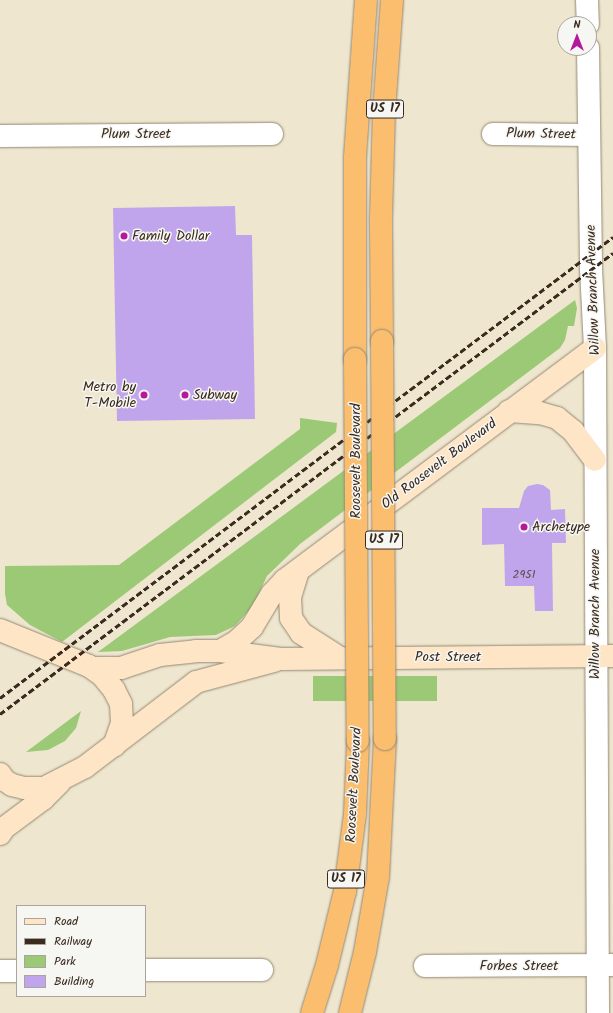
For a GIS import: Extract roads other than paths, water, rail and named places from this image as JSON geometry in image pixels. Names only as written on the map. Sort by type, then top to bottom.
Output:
[{"type":"highway","name":"Roosevelt Boulevard","points":[[312,1013],[327,965],[345,891],[355,814],[358,741],[355,157],[366,0]]},
{"type":"highway","name":"Roosevelt Boulevard","points":[[350,1013],[365,952],[378,877],[385,739],[381,218],[384,112],[392,0]]},
{"type":"street","points":[[587,0],[588,16]]},
{"type":"street","name":"Willow Branch Avenue","points":[[588,56],[589,135],[604,348],[596,460],[604,656],[605,965],[598,1013]]},
{"type":"street","name":"Plum Street","points":[[0,136],[272,134]]},
{"type":"street","name":"Plum Street","points":[[494,134],[589,135]]},
{"type":"street","name":"Old Roosevelt Boulevard","points":[[220,651],[237,641],[252,627],[275,590],[298,571],[509,411],[604,348]]},
{"type":"street","points":[[509,411],[540,413],[557,418],[573,431],[596,460]]},
{"type":"street","points":[[298,571],[290,597],[291,618],[301,633],[340,658]]},
{"type":"street","points":[[0,774],[4,780],[24,788],[44,788],[85,767],[114,746],[122,723],[121,704],[107,679],[94,668],[58,655],[2,628]]},
{"type":"street","name":"Post Street","points":[[94,668],[121,668],[160,656],[181,652],[220,651],[282,659],[604,656]]},
{"type":"street","name":"Post Street","points":[[114,746],[185,690],[203,679],[282,659]]},
{"type":"street","points":[[0,834],[4,828],[43,799],[66,776]]},
{"type":"street","name":"Forbes Street","points":[[425,966],[605,965]]},
{"type":"street","points":[[146,970],[262,970]]},
{"type":"street","points":[[0,971],[16,971]]},
{"type":"railway","points":[[0,698],[613,237]]},
{"type":"railway","points":[[0,714],[613,253]]},
{"type":"place","name":"Family Dollar","points":[[124,236]]},
{"type":"place","name":"Metro by T-Mobile","points":[[144,395]]},
{"type":"place","name":"Subway","points":[[185,395]]},
{"type":"place","name":"Archetype","points":[[524,527]]}]
